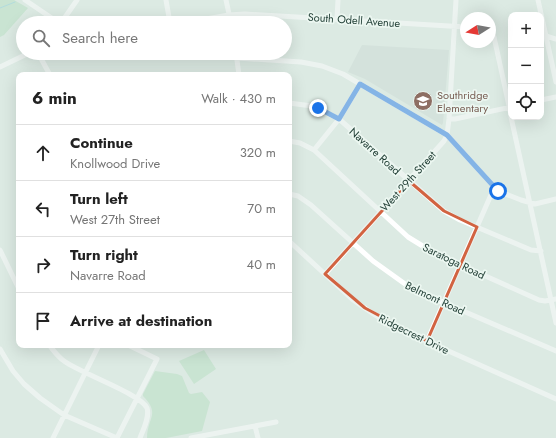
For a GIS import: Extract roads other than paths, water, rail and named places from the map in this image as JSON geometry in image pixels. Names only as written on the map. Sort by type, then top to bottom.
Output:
[{"type":"street","points":[[25,0],[49,16]]},
{"type":"street","points":[[65,16],[77,0]]},
{"type":"street","points":[[166,0],[169,16]]},
{"type":"street","points":[[226,0],[230,15]]},
{"type":"street","points":[[336,19],[338,0]]},
{"type":"street","name":"West 29th Street","points":[[324,274],[409,181],[444,141],[447,135],[456,0]]},
{"type":"street","points":[[538,0],[556,82]]},
{"type":"street","name":"South Odell Avenue","points":[[224,16],[245,14],[281,16]]},
{"type":"street","name":"South Odell Avenue","points":[[292,17],[460,27]]},
{"type":"street","points":[[546,36],[556,39]]},
{"type":"street","points":[[496,46],[508,98]]},
{"type":"street","points":[[0,67],[16,59]]},
{"type":"street","points":[[42,60],[48,72]]},
{"type":"street","points":[[237,60],[239,72]]},
{"type":"street","points":[[279,60],[301,62],[332,69],[447,135],[494,188],[521,200],[535,204],[556,200]]},
{"type":"street","points":[[314,150],[339,119],[360,84]]},
{"type":"street","points":[[544,99],[556,97]]},
{"type":"street","name":"Navarre Road","points":[[292,103],[312,106],[339,119],[444,211],[460,220],[531,250],[541,251]]},
{"type":"street","points":[[449,119],[508,107]]},
{"type":"street","points":[[512,120],[541,251],[554,299],[556,323]]},
{"type":"street","name":"Saratoga Road","points":[[292,142],[314,150],[408,237],[434,253],[539,300],[545,301],[554,299]]},
{"type":"street","points":[[427,341],[494,188]]},
{"type":"street","name":"Belmont Road","points":[[292,195],[305,200],[373,261],[412,289],[556,351]]},
{"type":"street","name":"Ridgecrest Drive","points":[[292,244],[354,300],[397,328],[556,399]]},
{"type":"street","points":[[0,250],[16,283]]},
{"type":"street","points":[[52,348],[64,361],[85,373],[138,398],[145,405],[148,410],[148,416],[140,438]]},
{"type":"street","points":[[53,438],[98,348]]},
{"type":"street","points":[[0,349],[13,371],[24,384],[64,415],[117,438],[157,359],[134,348]]},
{"type":"street","points":[[191,438],[276,422]]},
{"type":"street","points":[[255,426],[258,438]]},
{"type":"waterway","points":[[0,8],[15,2]]},
{"type":"place","name":"Southridge Elementary","points":[[423,101]]}]
